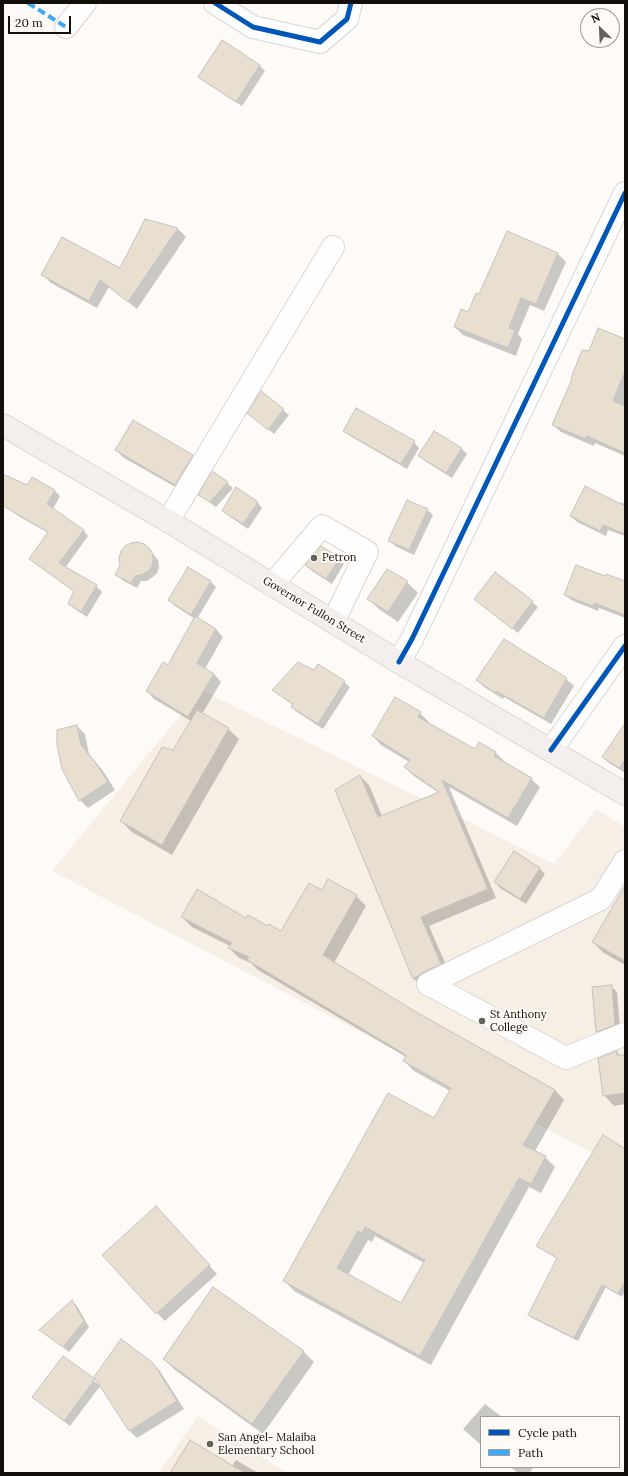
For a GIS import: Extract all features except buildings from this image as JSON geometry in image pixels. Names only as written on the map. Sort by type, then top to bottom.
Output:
[{"type":"main road","name":"Governor Fullon Street","points":[[3,425],[168,521],[399,662],[625,794]]},
{"type":"street","points":[[66,27],[84,3]]},
{"type":"street","points":[[215,3],[253,27],[320,42],[347,19],[351,3]]},
{"type":"street","points":[[399,662],[415,632],[625,193]]},
{"type":"street","points":[[168,521],[333,247]]},
{"type":"street","points":[[272,585],[322,526],[367,552],[333,622]]},
{"type":"street","points":[[551,750],[625,646]]},
{"type":"street","points":[[625,861],[601,899],[428,984],[566,1058],[625,1034]]},
{"type":"shaded area","name":"St Anthony College","points":[[201,690],[554,864],[596,809],[625,827],[625,1170],[52,871]]},
{"type":"shaded area","name":"San Angel- Malaiba Elementary School","points":[[198,1416],[287,1473],[159,1473]]},
{"type":"marked path","points":[[28,3],[66,27]]},
{"type":"cycle path","points":[[215,3],[253,27],[320,42],[347,19],[351,3]]},
{"type":"cycle path","points":[[399,662],[412,639],[625,193]]},
{"type":"cycle path","points":[[551,750],[625,646]]},
{"type":"place","name":"Petron","points":[[314,558]]},
{"type":"place","name":"St Anthony College","points":[[482,1021]]},
{"type":"place","name":"San Angel- Malaiba Elementary School","points":[[210,1444]]}]
